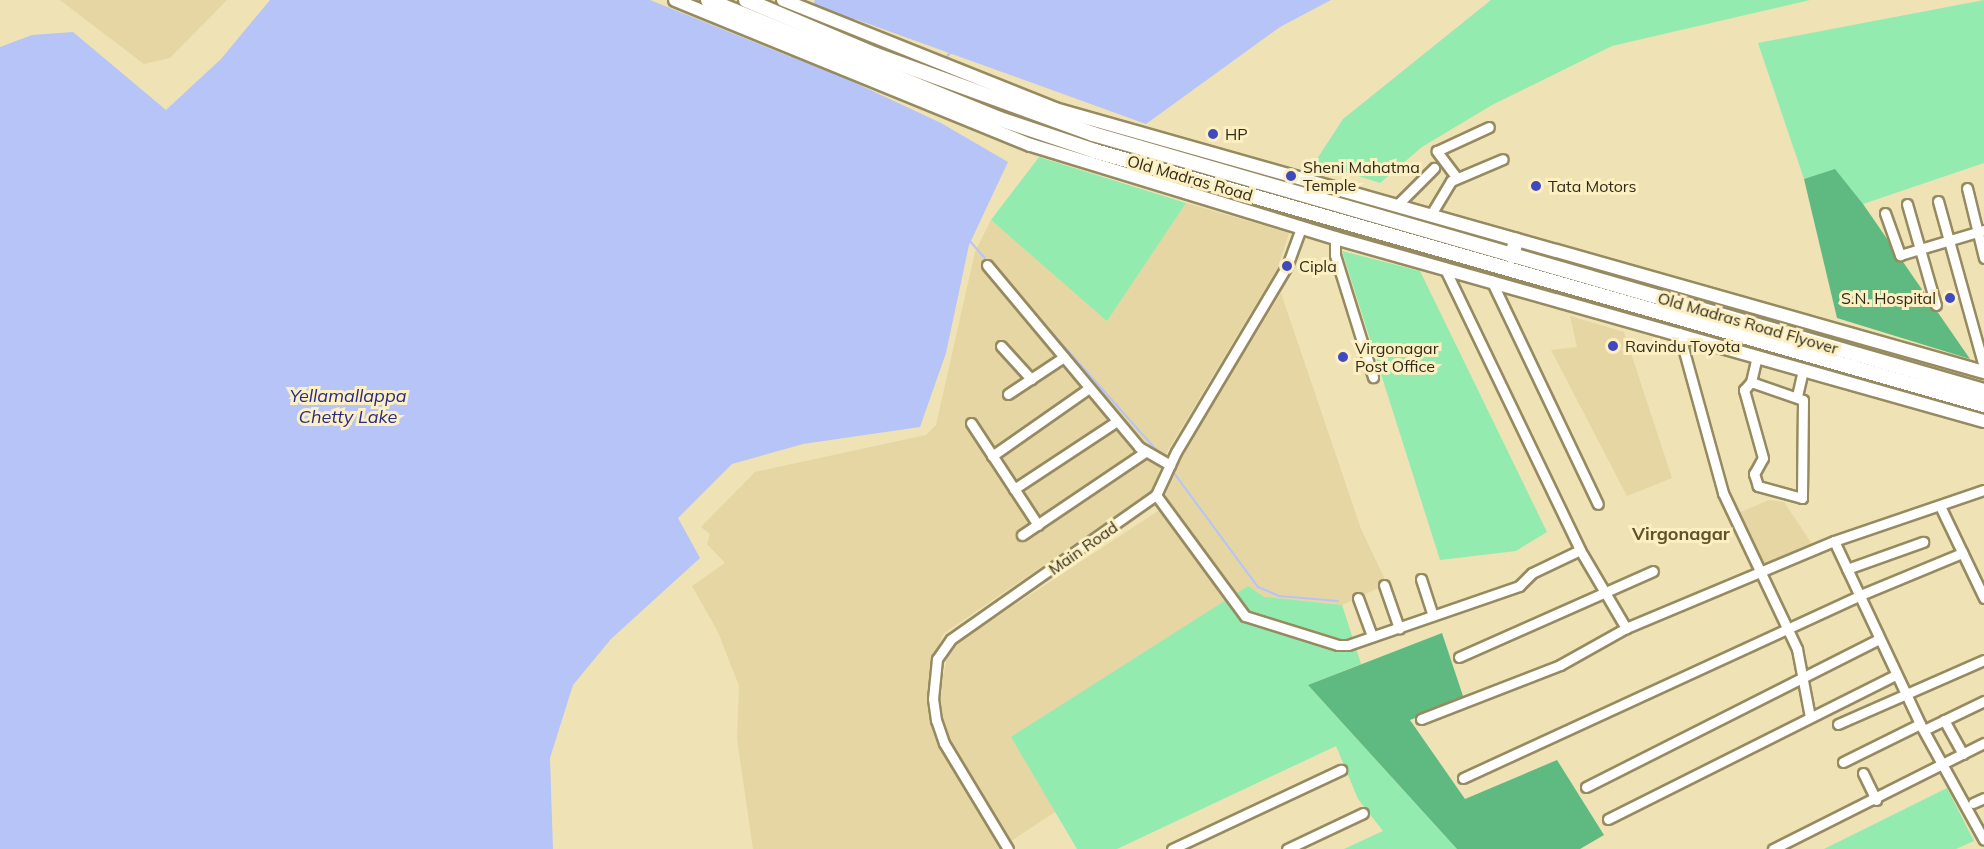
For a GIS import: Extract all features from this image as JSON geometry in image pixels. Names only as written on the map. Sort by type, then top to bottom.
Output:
[{"type":"highway","name":"Old Madras Road","points":[[708,0],[794,35],[850,44],[1093,134],[1512,256]]},
{"type":"highway","name":"Old Madras Road","points":[[746,0],[794,35]]},
{"type":"highway","name":"Old Madras Road","points":[[850,44],[1000,119],[1095,151],[1686,312]]},
{"type":"highway","points":[[1512,256],[1516,240]]},
{"type":"highway","name":"Old Madras Road Flyover","points":[[1512,256],[1984,405]]},
{"type":"highway","name":"Old Madras Road Flyover","points":[[1686,312],[1984,391]]},
{"type":"main road","points":[[675,0],[794,35],[841,69],[1031,145],[1335,238],[1679,333],[1984,421]]},
{"type":"main road","points":[[783,0],[800,6],[850,44],[1054,109],[1984,372]]},
{"type":"street","points":[[1457,178],[1437,151],[1489,127]]},
{"type":"street","points":[[1430,216],[1448,185],[1457,178],[1503,159]]},
{"type":"street","points":[[1396,206],[1434,168]]},
{"type":"street","points":[[1967,188],[1981,231],[1984,258]]},
{"type":"street","points":[[1938,201],[1984,367]]},
{"type":"street","points":[[1908,204],[1936,305]]},
{"type":"street","points":[[1885,213],[1900,255],[1981,231]]},
{"type":"street","name":"Main Road","points":[[1008,849],[944,743],[936,720],[933,699],[937,658],[951,639],[1156,495],[1170,465],[1287,266],[1301,228]]},
{"type":"street","points":[[1335,238],[1335,255],[1373,377]]},
{"type":"street","points":[[987,265],[1117,421],[1146,452],[1170,465]]},
{"type":"street","points":[[1444,267],[1580,550],[1626,628]]},
{"type":"street","points":[[1491,280],[1598,504]]},
{"type":"street","points":[[1679,333],[1723,493],[1788,629],[1804,675],[1810,717]]},
{"type":"street","points":[[1001,346],[1031,379]]},
{"type":"street","points":[[1751,382],[1797,396],[1804,404],[1802,498],[1758,486],[1754,474],[1763,458],[1744,390],[1751,382],[1757,356]]},
{"type":"street","points":[[1008,394],[1064,357]]},
{"type":"street","points":[[1797,396],[1803,369]]},
{"type":"street","points":[[992,456],[1089,388]]},
{"type":"street","points":[[1014,489],[1117,421]]},
{"type":"street","points":[[970,423],[1038,525]]},
{"type":"street","points":[[1022,535],[1146,452]]},
{"type":"street","points":[[1422,719],[1560,665],[1626,628],[1834,541],[1984,490]]},
{"type":"street","points":[[1156,495],[1245,616],[1338,645],[1399,628],[1519,586],[1532,573],[1580,550]]},
{"type":"street","points":[[1940,506],[1984,598]]},
{"type":"street","points":[[1834,541],[1906,696],[1984,840]]},
{"type":"street","points":[[1847,569],[1923,542]]},
{"type":"street","points":[[1462,778],[1858,596],[1962,553]]},
{"type":"street","points":[[1459,657],[1606,594],[1653,571]]},
{"type":"street","points":[[1421,579],[1433,615]]},
{"type":"street","points":[[1384,585],[1399,628]]},
{"type":"street","points":[[1358,598],[1372,636]]},
{"type":"street","points":[[1586,787],[1879,639]]},
{"type":"street","points":[[1838,724],[1984,660]]},
{"type":"street","points":[[1608,819],[1896,675]]},
{"type":"street","points":[[1843,762],[1984,701]]},
{"type":"street","points":[[1944,720],[1963,754]]},
{"type":"street","points":[[1773,849],[1876,800],[1984,743]]},
{"type":"street","points":[[1172,849],[1341,770]]},
{"type":"street","points":[[1863,773],[1876,800]]},
{"type":"street","points":[[1973,803],[1984,798]]},
{"type":"street","points":[[1287,849],[1363,813]]},
{"type":"shaded area","points":[[60,0],[227,0],[170,58],[144,64]]},
{"type":"shaded area","points":[[1186,203],[1289,233],[1278,267],[1164,457],[1152,491],[943,634],[934,657],[928,696],[940,746],[1003,849],[753,849],[737,739],[739,686],[718,632],[692,586],[725,563],[707,544],[710,534],[701,527],[755,472],[926,435],[936,425],[975,252],[991,220],[1107,320]]},
{"type":"shaded area","points":[[1281,293],[1361,529],[1387,584],[1342,605],[1361,664],[1308,685],[1052,814],[1011,841],[947,740],[938,697],[947,659],[960,641],[1161,509],[1175,466]]},
{"type":"shaded area","points":[[1570,316],[1624,332],[1672,478],[1627,496],[1551,350],[1577,347]]},
{"type":"shaded area","points":[[1769,500],[1784,502],[1812,544],[1760,567],[1736,514]]},
{"type":"green space","points":[[1491,0],[1810,0],[1612,46],[1492,105],[1422,147],[1380,183],[1315,162],[1343,119]]},
{"type":"green space","points":[[1984,0],[1984,163],[1863,204],[1835,170],[1804,179],[1758,43]]},
{"type":"green space","points":[[1039,157],[1186,203],[1107,321],[991,220]]},
{"type":"green space","points":[[1835,169],[1863,204],[1970,359],[1837,318],[1804,179]]},
{"type":"green space","points":[[1342,251],[1420,271],[1547,532],[1516,551],[1440,560]]},
{"type":"green space","points":[[1248,586],[1264,597],[1342,605],[1361,664],[1308,685],[1457,849],[1344,849],[1383,831],[1358,799],[1336,746],[1117,849],[1077,849],[1011,737]]},
{"type":"green space","points":[[1442,633],[1464,699],[1410,720],[1465,799],[1557,760],[1604,835],[1580,849],[1457,849],[1308,685]]},
{"type":"green space","points":[[1947,788],[1974,841],[1956,849],[1824,849]]},
{"type":"water","name":"Yellamallappa Chetty Lake","points":[[270,0],[650,0],[791,57],[815,0],[1331,0],[1280,27],[1146,124],[855,19],[834,73],[941,123],[1008,162],[969,245],[946,353],[920,427],[803,444],[732,464],[678,518],[700,558],[611,639],[573,685],[550,758],[553,849],[0,849],[0,47],[32,35],[73,32],[166,110],[221,59]]},
{"type":"waterway","points":[[944,60],[954,48]]},
{"type":"waterway","points":[[969,240],[989,263]]},
{"type":"waterway","points":[[1021,298],[1161,455]]},
{"type":"waterway","points":[[1171,469],[1258,587],[1279,596],[1338,601]]},
{"type":"place","name":"HP","points":[[1213,134]]},
{"type":"place","name":"Sheni Mahatma Temple","points":[[1291,176]]},
{"type":"place","name":"Tata Motors","points":[[1536,186]]},
{"type":"place","name":"Cipla","points":[[1287,266]]},
{"type":"place","name":"S.N. Hospital","points":[[1950,298]]},
{"type":"place","name":"Ravindu Toyota","points":[[1613,346]]},
{"type":"place","name":"Virgonagar Post Office","points":[[1343,357]]},
{"type":"district","name":"Virgonagar","points":[[1681,534]]}]
